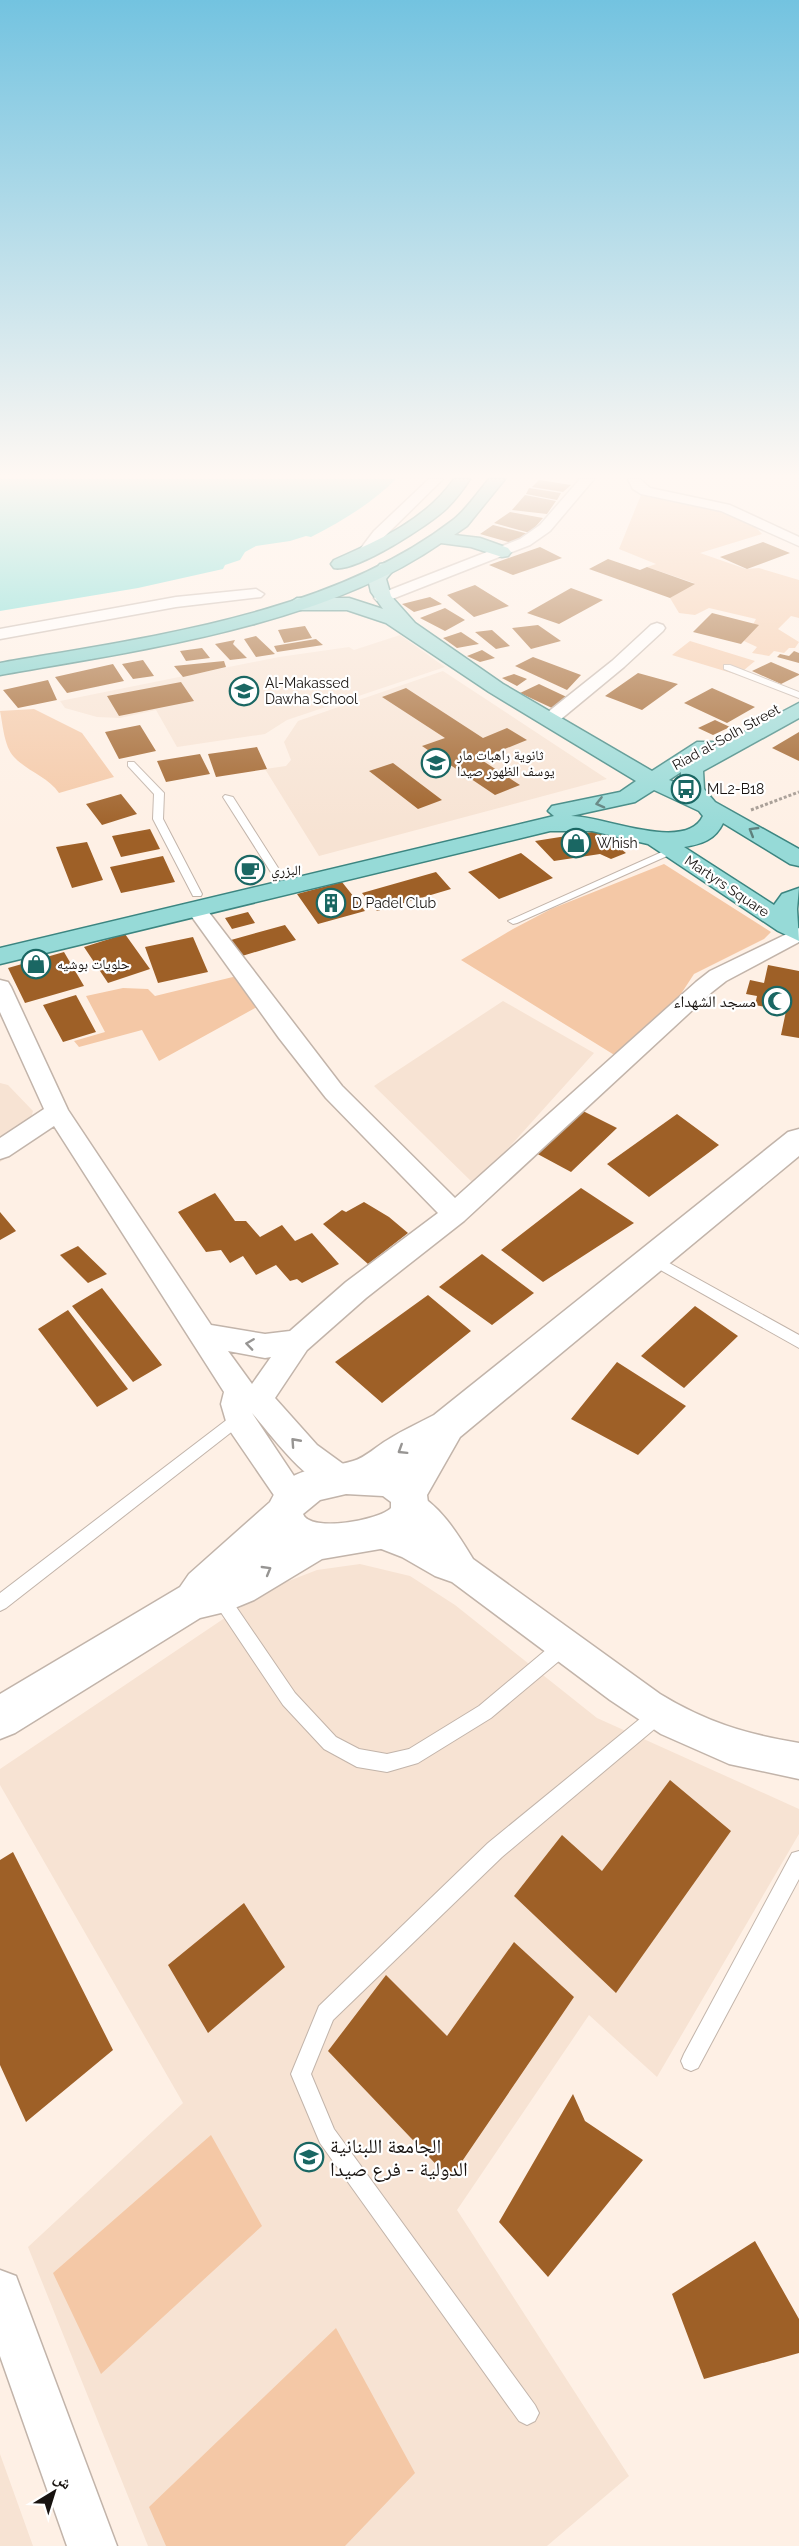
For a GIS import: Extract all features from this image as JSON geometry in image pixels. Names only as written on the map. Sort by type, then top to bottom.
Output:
[{"type":"highway","points":[[0,647],[204,608],[242,598]]},
{"type":"highway","points":[[0,669],[211,628],[312,598]]},
{"type":"highway","points":[[40,640],[47,660]]},
{"type":"main road","points":[[380,598],[381,604]]},
{"type":"main road","points":[[297,604],[381,604],[410,628],[495,688],[549,720],[637,784],[671,797],[705,805]]},
{"type":"main road","name":"Riad al-Solh Street","points":[[637,784],[799,696]]},
{"type":"main road","name":"Riad al-Solh Street","points":[[705,805],[692,788],[693,768],[799,709]]},
{"type":"main road","points":[[0,944],[197,902],[545,819],[637,784],[705,805],[799,859]]},
{"type":"main road","name":"Martyrs Square","points":[[637,784],[636,817],[664,844],[795,931]]},
{"type":"main road","name":"Martyrs Square","points":[[545,819],[589,824],[664,844],[701,836],[711,828],[715,816],[705,805]]},
{"type":"main road","points":[[0,956],[197,902],[277,874],[545,819]]},
{"type":"main road","points":[[795,931],[784,909],[791,899],[799,895]]},
{"type":"street","points":[[0,634],[176,602],[218,598]]},
{"type":"street","points":[[381,604],[396,598]]},
{"type":"street","points":[[549,720],[618,664],[657,628]]},
{"type":"street","points":[[197,902],[287,1033],[334,1092],[455,1214]]},
{"type":"street","points":[[245,1403],[297,1342],[357,1290],[455,1214],[704,987],[718,976],[795,931]]},
{"type":"street","points":[[0,987],[57,1112],[245,1403],[289,1505],[291,1532],[300,1539],[314,1543]]},
{"type":"street","points":[[0,1150],[57,1112]]},
{"type":"street","points":[[349,1479],[447,1426],[799,1140]]},
{"type":"street","points":[[203,1335],[265,1346],[297,1342]]},
{"type":"street","points":[[245,1403],[306,1454],[349,1479]]},
{"type":"street","points":[[0,1718],[206,1597],[314,1543],[377,1533],[403,1525],[411,1512],[409,1500],[447,1426]]},
{"type":"street","points":[[206,1597],[203,1587],[306,1487],[349,1479],[387,1480],[409,1500],[447,1545],[462,1570]]},
{"type":"street","points":[[377,1533],[413,1546],[462,1570],[658,1715],[725,1747],[756,1756],[799,1761]]},
{"type":"street","points":[[0,2292],[92,2546]]},
{"type":"lane","points":[[727,668],[799,696]]},
{"type":"lane","points":[[131,764],[159,793],[158,819],[197,902]]},
{"type":"lane","points":[[228,797],[277,874]]},
{"type":"lane","points":[[513,921],[664,844]]},
{"type":"lane","points":[[652,1259],[799,1342]]},
{"type":"lane","points":[[0,1602],[245,1403]]},
{"type":"lane","points":[[206,1597],[290,1699],[330,1743],[357,1758],[387,1763],[412,1757],[485,1712],[565,1645]]},
{"type":"lane","points":[[527,2413],[327,2136],[301,2074],[326,2013],[495,1850],[658,1715]]},
{"type":"lane","points":[[691,2061],[799,1860]]},
{"type":"path","points":[[731,818],[799,792]]},
{"type":"shaded area","points":[[670,598],[799,598],[799,618],[791,616],[778,629],[799,642],[795,648],[789,648],[784,653],[774,651],[769,656],[752,653],[757,647],[744,641],[756,619],[709,608],[695,615],[679,613]]},
{"type":"shaded area","name":"Al-Makassed Dawha School","points":[[400,635],[445,667],[287,720],[265,734],[177,747],[156,710],[120,718],[97,717],[65,708],[60,701],[279,657],[349,647],[354,650]]},
{"type":"shaded area","points":[[690,641],[755,661],[738,675],[672,655]]},
{"type":"shaded area","name":"ثانوية راهبات مار يوسف الظهور صيدا","points":[[443,671],[607,779],[319,856],[265,769],[286,766],[291,760],[284,742],[298,721]]},
{"type":"shaded area","points":[[34,709],[82,733],[114,777],[59,793],[19,762],[8,747],[0,711]]},
{"type":"shaded area","points":[[664,864],[771,932],[764,939],[694,974],[679,997],[616,1056],[461,960],[551,909]]},
{"type":"shaded area","points":[[237,976],[257,1007],[159,1061],[142,1030],[79,1047],[74,1041],[105,1032],[86,996],[123,988],[148,989],[155,996]]},
{"type":"shaded area","points":[[503,1001],[594,1053],[475,1185],[374,1086]]},
{"type":"shaded area","points":[[0,1083],[8,1085],[33,1111],[23,1147],[0,1162]]},
{"type":"shaded area","name":"الجامعة اللبنانية الدولية - فرع صيدا","points":[[360,1564],[410,1576],[455,1605],[597,1718],[799,1809],[799,1834],[657,2077],[589,2015],[457,2210],[629,2476],[547,2546],[148,2546],[28,2247],[183,2103],[0,1785],[0,1769],[268,1589],[317,1570]]},
{"type":"shaded area","points":[[211,2135],[262,2226],[101,2374],[53,2273]]},
{"type":"shaded area","points":[[336,2328],[415,2473],[345,2546],[166,2546],[149,2507]]},
{"type":"shaded area","points":[[0,2454],[33,2546],[0,2546]]},
{"type":"water","points":[[0,598],[79,598],[0,611]]},
{"type":"building","points":[[431,598],[442,604],[414,612],[402,604]]},
{"type":"building","points":[[450,598],[496,598],[509,606],[474,617]]},
{"type":"building","points":[[554,598],[597,598],[603,600],[559,624],[527,613]]},
{"type":"building","points":[[445,608],[465,620],[445,631],[420,618]]},
{"type":"building","points":[[712,613],[759,625],[741,644],[693,632]]},
{"type":"building","points":[[538,625],[561,641],[531,649],[512,628]]},
{"type":"building","points":[[305,626],[312,638],[284,643],[278,630]]},
{"type":"building","points":[[492,630],[510,646],[496,649],[475,632]]},
{"type":"building","points":[[461,632],[479,644],[457,648],[443,638]]},
{"type":"building","points":[[256,636],[275,654],[256,657],[244,639]]},
{"type":"building","points":[[316,639],[323,645],[277,652],[274,646]]},
{"type":"building","points":[[235,640],[233,644],[247,658],[230,660],[215,644]]},
{"type":"building","points":[[202,648],[210,658],[186,661],[180,651]]},
{"type":"building","points":[[482,650],[495,658],[480,662],[467,656]]},
{"type":"building","points":[[794,651],[799,653],[799,663],[777,657],[780,654],[789,656]]},
{"type":"building","points":[[533,657],[581,675],[567,690],[515,666]]},
{"type":"building","points":[[143,660],[154,676],[133,679],[122,664]]},
{"type":"building","points":[[224,661],[226,667],[183,677],[174,666]]},
{"type":"building","points":[[771,662],[799,675],[781,684],[752,671]]},
{"type":"building","points":[[113,664],[124,681],[67,693],[55,677]]},
{"type":"building","points":[[638,673],[678,684],[642,710],[605,696]]},
{"type":"building","points":[[514,674],[527,679],[517,686],[502,678]]},
{"type":"building","points":[[48,680],[57,700],[18,708],[3,690]]},
{"type":"building","points":[[181,682],[194,701],[119,716],[107,696]]},
{"type":"building","points":[[539,684],[571,699],[552,708],[520,693]]},
{"type":"building","points":[[406,688],[483,738],[507,728],[527,740],[480,759],[520,785],[495,795],[422,746],[445,738],[382,697]]},
{"type":"building","points":[[712,688],[755,707],[727,723],[684,703]]},
{"type":"building","points":[[715,720],[730,727],[713,735],[698,728]]},
{"type":"building","points":[[140,725],[156,751],[119,759],[105,732]]},
{"type":"building","points":[[799,732],[799,761],[772,748]]},
{"type":"building","points":[[257,747],[267,769],[216,777],[208,754]]},
{"type":"building","points":[[200,754],[210,774],[166,782],[157,761]]},
{"type":"building","points":[[393,763],[442,800],[418,809],[369,771]]},
{"type":"building","points":[[121,794],[137,814],[102,825],[86,804]]},
{"type":"building","points":[[150,829],[160,849],[121,857],[112,836]]},
{"type":"building","points":[[598,831],[626,853],[611,859],[600,854],[554,861],[535,841]]},
{"type":"building","points":[[87,842],[103,880],[72,888],[56,847]]},
{"type":"building","points":[[521,853],[553,878],[499,899],[468,872]]},
{"type":"building","points":[[163,856],[175,882],[121,893],[110,867]]},
{"type":"building","points":[[436,872],[451,889],[377,911],[362,893]]},
{"type":"building","name":"D Padel Club","points":[[342,882],[365,911],[318,924],[297,894]]},
{"type":"building","points":[[248,912],[255,923],[232,929],[225,918]]},
{"type":"building","points":[[285,925],[296,940],[242,956],[231,940]]},
{"type":"building","points":[[125,934],[150,969],[108,983],[84,947]]},
{"type":"building","points":[[193,937],[208,972],[158,983],[145,947]]},
{"type":"building","points":[[64,952],[84,986],[25,1003],[8,968]]},
{"type":"building","name":"مسجد الشهداء","points":[[768,965],[799,971],[799,1038],[781,1035],[786,1011],[755,1005],[757,996],[746,994],[750,980],[764,983]]},
{"type":"building","points":[[76,995],[96,1032],[63,1042],[43,1005]]},
{"type":"building","points":[[577,1108],[617,1128],[571,1172],[532,1151]]},
{"type":"building","points":[[677,1114],[719,1145],[649,1197],[607,1164]]},
{"type":"building","points":[[581,1188],[634,1223],[543,1282],[501,1250]]},
{"type":"building","points":[[215,1193],[235,1221],[246,1221],[260,1237],[282,1225],[295,1241],[312,1233],[339,1264],[302,1283],[297,1279],[290,1281],[276,1265],[256,1275],[243,1256],[230,1263],[221,1250],[206,1252],[178,1212]]},
{"type":"building","points":[[364,1202],[389,1217],[408,1233],[368,1264],[323,1224],[342,1210],[346,1212]]},
{"type":"building","points":[[0,1212],[16,1231],[0,1240]]},
{"type":"building","points":[[78,1246],[107,1274],[88,1283],[60,1255]]},
{"type":"building","points":[[482,1254],[534,1293],[492,1325],[439,1287]]},
{"type":"building","points":[[102,1288],[162,1365],[133,1382],[72,1306]]},
{"type":"building","points":[[428,1295],[471,1331],[382,1403],[335,1362]]},
{"type":"building","points":[[695,1306],[738,1336],[684,1388],[641,1356]]},
{"type":"building","points":[[68,1310],[128,1389],[97,1407],[38,1329]]},
{"type":"building","points":[[617,1362],[686,1406],[638,1455],[571,1419]]},
{"type":"building","points":[[670,1780],[731,1831],[616,1993],[514,1896],[562,1835],[602,1871]]},
{"type":"building","points":[[13,1852],[113,2050],[26,2122],[0,2065],[0,1860]]},
{"type":"building","points":[[244,1903],[285,1967],[208,2033],[168,1965]]},
{"type":"building","points":[[514,1942],[574,1997],[450,2179],[328,2051],[386,1975],[447,2036]]},
{"type":"building","points":[[573,2094],[585,2121],[643,2160],[548,2277],[499,2222]]},
{"type":"building","points":[[755,2241],[799,2319],[799,2353],[704,2379],[672,2294]]},
{"type":"place","name":"Al-Makassed Dawha School","points":[[244,691]]},
{"type":"place","name":"ثانوية راهبات مار يوسف الظهور صيدا","points":[[436,763]]},
{"type":"place","name":"ML2-B18","points":[[686,789]]},
{"type":"place","name":"Whish","points":[[576,843]]},
{"type":"place","name":"البزري","points":[[250,870]]},
{"type":"place","name":"D Padel Club","points":[[331,903]]},
{"type":"place","name":"حلويات بوشيه","points":[[36,964]]},
{"type":"place","name":"مسجد الشهداء","points":[[777,1001]]},
{"type":"place","name":"الجامعة اللبنانية الدولية - فرع صيدا","points":[[309,2157]]}]
